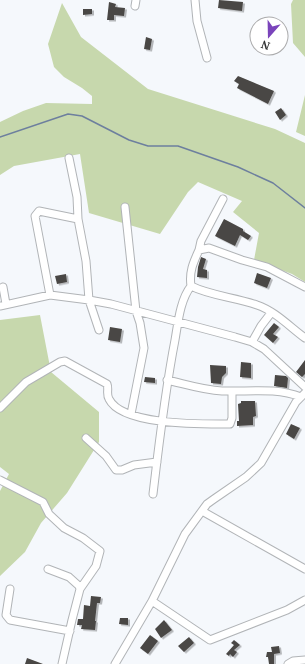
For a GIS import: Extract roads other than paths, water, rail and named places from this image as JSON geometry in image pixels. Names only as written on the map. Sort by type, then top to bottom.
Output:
[{"type":"street","points":[[195,0],[197,21],[207,58]]},
{"type":"street","points":[[69,158],[77,197],[78,219],[86,261],[89,300],[99,330]]},
{"type":"street","points":[[153,494],[162,421],[178,322],[186,293],[191,286],[190,275],[201,240],[223,200]]},
{"type":"street","points":[[125,207],[136,311],[140,322],[144,348],[131,414]]},
{"type":"street","points":[[50,295],[35,216],[39,211],[78,219]]},
{"type":"street","points":[[199,250],[209,248],[267,267],[305,287]]},
{"type":"street","points":[[191,286],[199,290],[256,305],[271,313],[305,338]]},
{"type":"street","points":[[3,287],[3,305],[50,295],[89,300],[252,342],[264,349],[305,386]]},
{"type":"street","points":[[252,342],[257,332],[271,313]]},
{"type":"street","points":[[0,408],[32,378],[60,362],[65,362],[107,384],[108,395],[112,403],[120,409],[131,414],[162,421],[189,424],[230,424],[232,418],[232,391]]},
{"type":"street","points":[[168,380],[210,390],[269,391],[303,395]]},
{"type":"street","points":[[115,664],[152,601],[179,543],[202,510],[214,499],[246,477],[261,463],[296,402],[303,395]]},
{"type":"street","points":[[86,438],[106,456],[116,470],[122,470],[134,465],[157,462]]},
{"type":"street","points":[[0,480],[43,502],[49,514],[64,528],[83,538],[100,551],[96,566],[80,589],[62,664]]},
{"type":"street","points":[[202,510],[278,552],[305,569]]},
{"type":"street","points":[[48,569],[69,577],[78,584],[80,589]]},
{"type":"street","points":[[10,589],[6,615],[10,620],[70,631]]},
{"type":"street","points":[[152,601],[210,640],[288,610],[305,600]]},
{"type":"street","points":[[288,664],[293,661],[305,660]]},
{"type":"waterway","points":[[0,137],[68,114],[82,116],[129,140],[148,146],[178,146],[238,167],[273,183],[305,208]]}]
